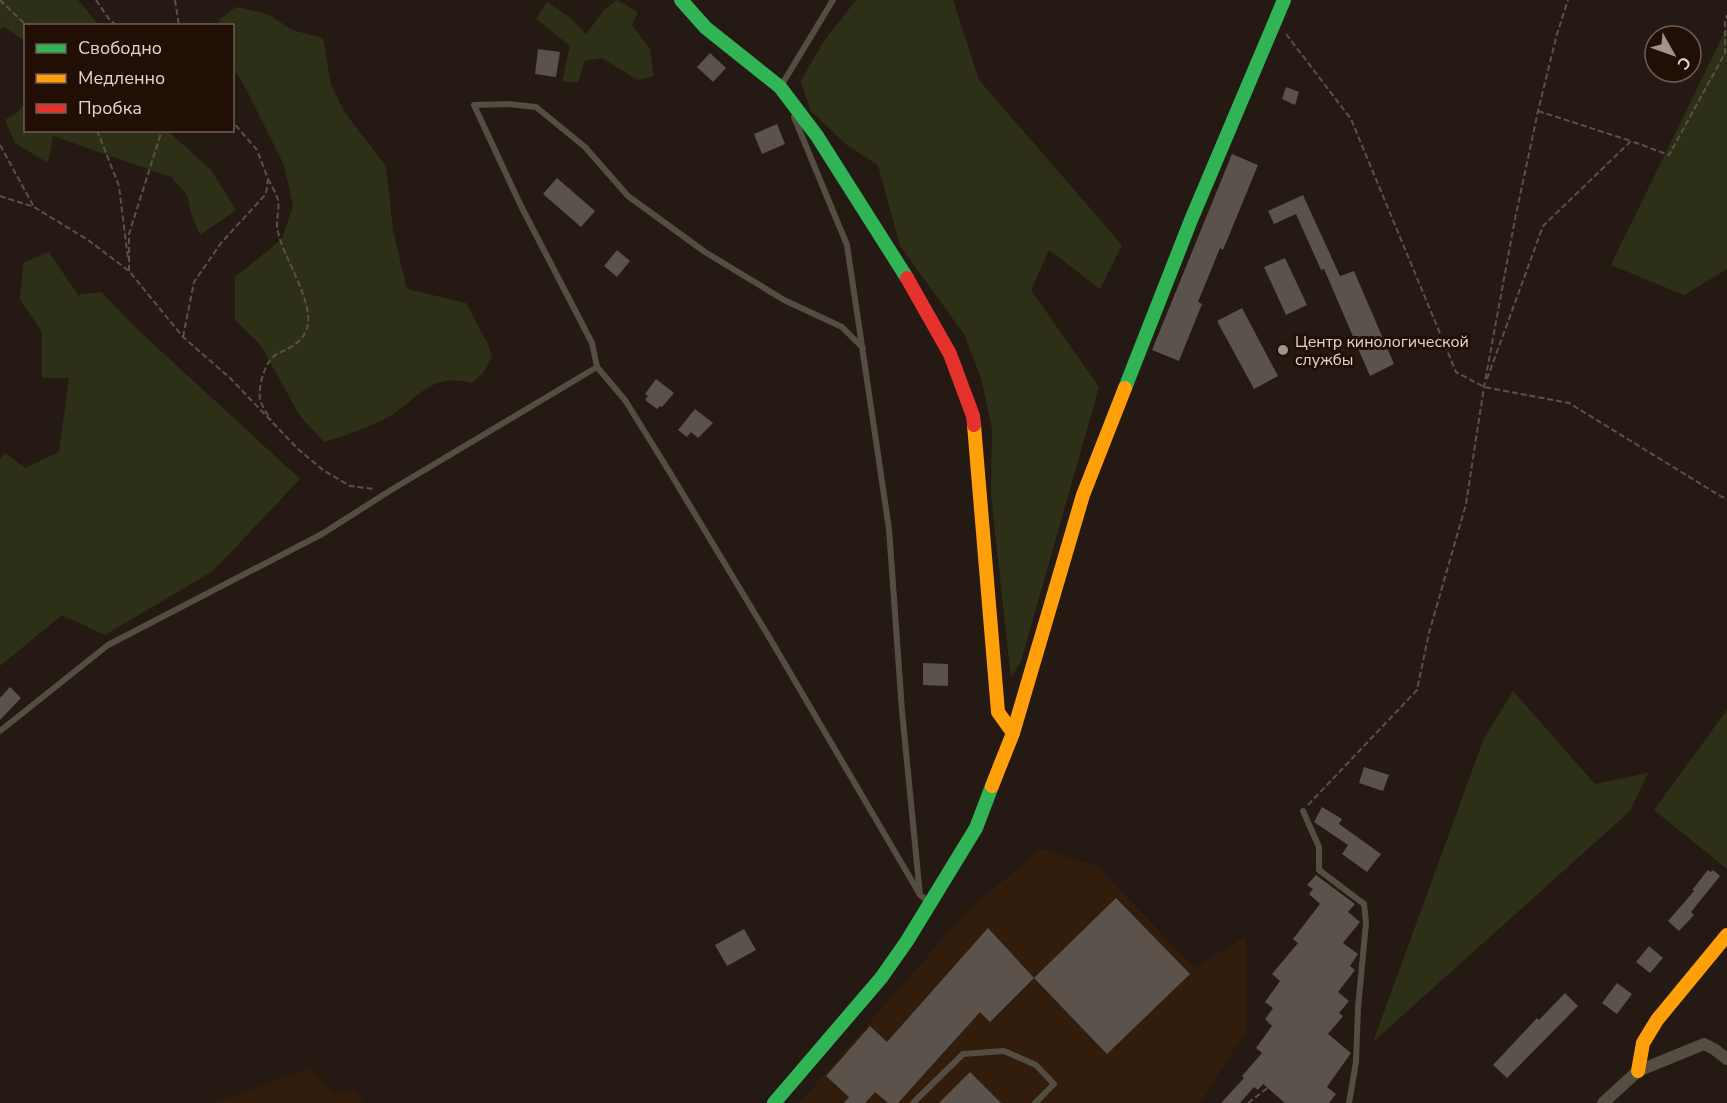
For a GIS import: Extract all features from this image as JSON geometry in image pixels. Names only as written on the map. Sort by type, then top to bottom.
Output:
[{"type":"street","points":[[681,0],[706,28],[780,87],[817,136],[904,274],[950,354],[973,416],[998,712],[1013,733]]},
{"type":"street","points":[[774,1103],[881,978],[925,899],[976,828],[1013,733],[1083,495],[1191,220],[1284,0]]},
{"type":"street","points":[[1638,1071],[1643,1043],[1657,1020],[1727,935]]},
{"type":"street","points":[[1603,1103],[1638,1071],[1704,1044],[1727,1059]]},
{"type":"lane","points":[[833,0],[780,87],[816,167],[847,245],[889,529],[902,711],[925,899]]},
{"type":"lane","points":[[863,348],[842,327],[784,300],[705,252],[628,196],[585,147],[536,107],[508,104],[474,105],[521,206],[592,343],[597,367],[625,400],[669,471],[925,899]]},
{"type":"lane","points":[[0,731],[108,645],[322,534],[597,367]]},
{"type":"lane","points":[[1303,811],[1319,847],[1319,870],[1364,904],[1366,923],[1358,1008],[1356,1062],[1349,1103]]},
{"type":"lane","points":[[913,1103],[963,1054],[1004,1051],[1036,1065],[1054,1084],[1035,1103]]},
{"type":"path","points":[[0,0],[25,24]]},
{"type":"path","points":[[96,0],[115,24]]},
{"type":"path","points":[[176,0],[179,24]]},
{"type":"path","points":[[1303,811],[1417,690],[1428,633],[1466,504],[1484,387],[1515,219],[1538,111],[1568,0]]},
{"type":"path","points":[[1538,111],[1669,155],[1725,53],[1727,15]]},
{"type":"path","points":[[1276,21],[1351,119],[1456,372],[1484,387],[1569,403],[1727,498]]},
{"type":"path","points":[[234,123],[257,150],[278,201],[276,220],[278,234],[307,305],[308,326],[299,342],[275,355],[266,367],[260,388],[260,401],[272,423]]},
{"type":"path","points":[[98,132],[119,186],[129,271]]},
{"type":"path","points":[[129,271],[129,234],[161,132]]},
{"type":"path","points":[[1484,387],[1543,226],[1631,141]]},
{"type":"path","points":[[0,145],[34,207]]},
{"type":"path","points":[[183,337],[194,282],[221,243],[267,194],[268,179]]},
{"type":"path","points":[[0,196],[34,207],[88,240],[129,271],[183,337],[230,378],[272,423],[323,470],[350,486],[392,490]]},
{"type":"path","points":[[1248,1103],[1278,1080],[1290,1082],[1314,1103]]},
{"type":"shaded area","points":[[1041,849],[1097,866],[1195,968],[1246,936],[1247,1030],[1200,1103],[799,1103],[966,912]]},
{"type":"shaded area","points":[[310,1068],[335,1095],[354,1089],[363,1103],[214,1103]]},
{"type":"green space","points":[[0,0],[78,0],[98,24],[24,24],[24,40],[4,27],[0,30]]},
{"type":"green space","points":[[617,0],[638,12],[632,25],[650,49],[654,76],[638,80],[602,58],[584,61],[578,83],[562,81],[570,46],[536,19],[547,2],[568,16],[586,34],[606,8]]},
{"type":"green space","points":[[856,0],[953,0],[979,80],[1122,245],[1100,289],[1049,250],[1031,290],[1099,387],[1021,661],[1011,678],[991,495],[992,429],[981,378],[964,334],[900,246],[878,165],[848,146],[810,110],[801,81],[824,41]]},
{"type":"green space","points":[[236,7],[268,14],[292,30],[323,38],[331,85],[345,113],[386,166],[393,231],[407,289],[466,303],[488,344],[492,357],[483,373],[471,383],[447,381],[437,383],[393,414],[359,430],[324,442],[300,416],[260,344],[235,320],[235,277],[282,239],[293,206],[284,165],[234,69],[234,24],[220,24],[219,20]]},
{"type":"green space","points":[[1727,27],[1727,269],[1684,295],[1611,265],[1699,84],[1703,84],[1703,76]]},
{"type":"green space","points":[[24,104],[24,132],[169,132],[212,171],[236,210],[200,235],[187,195],[171,177],[53,136],[48,163],[15,143],[5,120],[17,113]]},
{"type":"green space","points":[[49,252],[78,295],[101,292],[138,330],[300,479],[213,571],[105,635],[62,615],[0,666],[0,460],[5,453],[25,468],[59,452],[69,378],[42,378],[42,332],[20,299],[23,263]]},
{"type":"green space","points":[[1513,691],[1595,784],[1648,773],[1630,811],[1373,1042],[1484,738]]},
{"type":"green space","points":[[1727,710],[1727,869],[1654,810]]},
{"type":"building","points":[[538,49],[560,52],[556,77],[535,74]]},
{"type":"building","points":[[710,53],[726,68],[713,82],[697,67]]},
{"type":"building","points":[[1286,87],[1299,92],[1295,105],[1282,99]]},
{"type":"building","points":[[777,124],[785,144],[762,154],[754,134]]},
{"type":"building","points":[[1232,154],[1258,165],[1223,250],[1220,248],[1198,302],[1202,304],[1179,361],[1152,350]]},
{"type":"building","points":[[557,178],[595,211],[581,227],[543,194]]},
{"type":"building","points":[[1303,195],[1340,276],[1354,271],[1394,364],[1370,376],[1324,269],[1321,270],[1296,214],[1274,224],[1268,211]]},
{"type":"building","points":[[617,250],[630,261],[617,277],[604,266]]},
{"type":"building","points":[[1285,258],[1307,305],[1286,315],[1264,267]]},
{"type":"building","points":[[1242,308],[1278,376],[1254,389],[1217,321]]},
{"type":"building","points":[[656,379],[674,393],[662,407],[657,409],[645,400],[648,396],[645,394]]},
{"type":"building","points":[[695,409],[713,423],[698,438],[691,432],[687,437],[678,430]]},
{"type":"building","points":[[923,663],[948,664],[948,686],[923,685]]},
{"type":"building","points":[[10,687],[21,698],[0,720],[0,698]]},
{"type":"building","points":[[1364,767],[1389,775],[1383,791],[1359,783]]},
{"type":"building","points":[[1322,807],[1342,819],[1339,824],[1381,854],[1367,872],[1342,854],[1348,845],[1314,822]]},
{"type":"building","points":[[1708,870],[1711,872],[1713,870],[1720,876],[1691,912],[1694,915],[1679,931],[1668,921],[1694,891],[1692,890]]},
{"type":"building","points":[[1316,875],[1355,904],[1348,912],[1360,922],[1343,943],[1358,954],[1350,966],[1355,970],[1338,992],[1349,1001],[1339,1013],[1343,1016],[1328,1034],[1351,1053],[1327,1087],[1336,1094],[1329,1103],[1285,1103],[1263,1084],[1258,1090],[1254,1087],[1240,1103],[1221,1103],[1244,1078],[1242,1076],[1262,1053],[1256,1048],[1272,1026],[1265,1019],[1273,1008],[1265,1002],[1280,981],[1272,974],[1298,943],[1293,939],[1320,904],[1309,894],[1313,889],[1307,885]]},
{"type":"building","points":[[1116,898],[1190,974],[1107,1054],[1034,978]]},
{"type":"building","points":[[988,928],[1034,978],[990,1022],[980,1012],[898,1103],[888,1103],[875,1092],[865,1103],[844,1103],[849,1097],[826,1076],[870,1026],[887,1042]]},
{"type":"building","points":[[744,929],[756,950],[727,966],[715,945]]},
{"type":"building","points":[[1649,946],[1663,958],[1650,973],[1636,962]]},
{"type":"building","points":[[1617,983],[1632,994],[1617,1014],[1602,1003]]},
{"type":"building","points":[[1565,993],[1578,1006],[1507,1078],[1493,1065],[1537,1018],[1539,1020]]},
{"type":"building","points":[[970,1072],[1001,1103],[939,1103]]},
{"type":"traffic: fast","points":[[681,0],[706,28],[780,87],[817,136],[907,278]]},
{"type":"traffic: fast","points":[[1125,388],[1191,220],[1284,0]]},
{"type":"traffic: fast","points":[[774,1103],[881,978],[907,941],[976,828],[992,786]]},
{"type":"traffic: slow","points":[[992,786],[1013,733],[1083,495],[1125,388]]},
{"type":"traffic: slow","points":[[974,425],[998,712],[1013,733]]},
{"type":"traffic: slow","points":[[1638,1071],[1643,1043],[1657,1020],[1727,935]]},
{"type":"traffic: jam","points":[[907,278],[950,354],[973,416],[974,425]]},
{"type":"place","name":"Центр кинологической службы","points":[[1283,350]]}]
